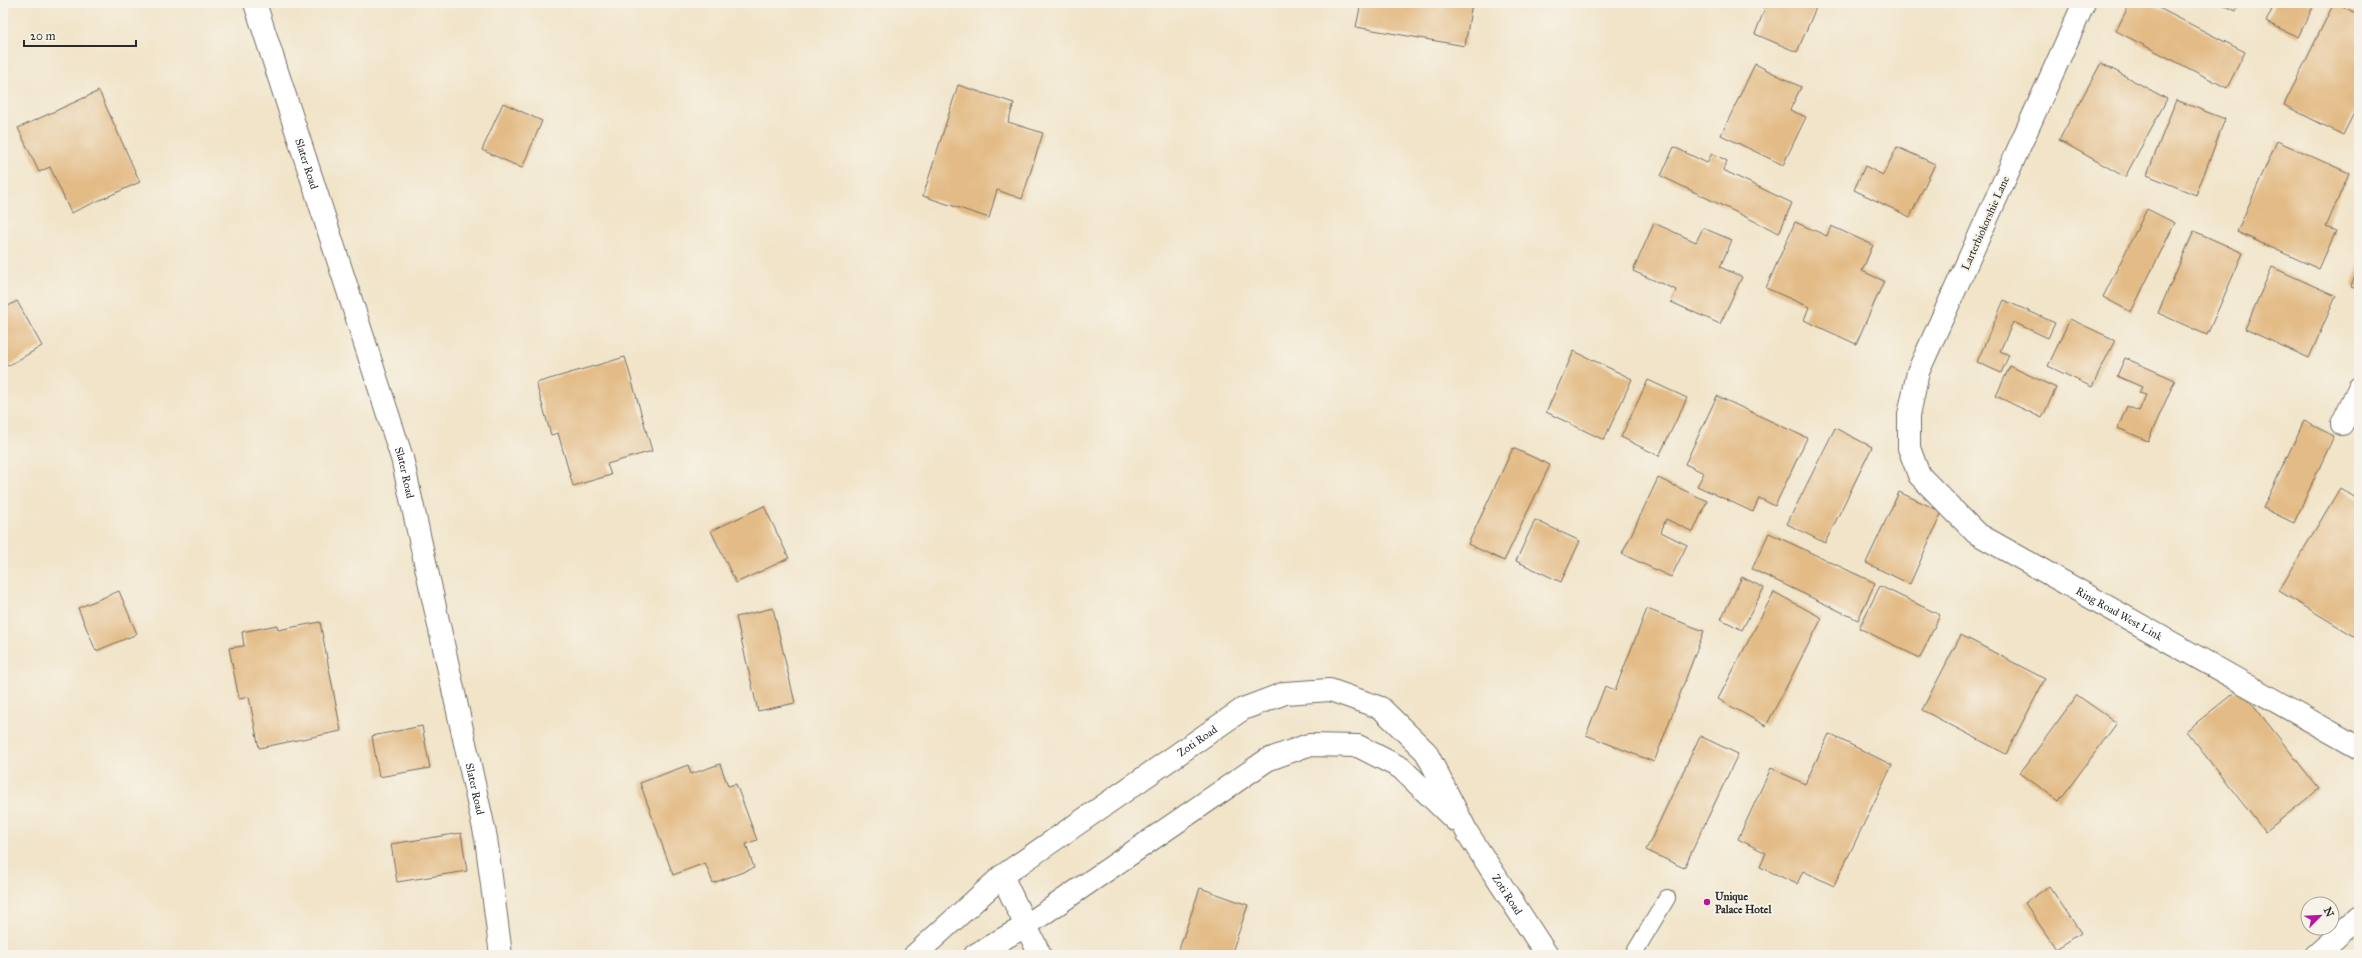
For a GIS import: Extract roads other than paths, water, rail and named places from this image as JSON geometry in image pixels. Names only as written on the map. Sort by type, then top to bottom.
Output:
[{"type":"street","name":"Slater Road","points":[[256,3],[402,458],[486,838],[501,955]]},
{"type":"street","name":"Larterbiokorshie Lane","points":[[1909,448],[1909,415],[1918,372],[2084,3]]},
{"type":"street","points":[[2342,424],[2359,388]]},
{"type":"street","name":"Ring Road West Link","points":[[1909,448],[1919,475],[1976,533],[2359,748]]},
{"type":"street","name":"Zoti Road","points":[[915,955],[1002,876],[1243,709],[1285,692],[1330,690],[1381,708],[1426,752],[1468,834],[1547,955]]},
{"type":"street","name":"Zoti Road","points":[[975,955],[1027,925],[1267,760],[1308,746],[1358,746],[1401,768],[1468,834]]},
{"type":"street","points":[[1002,876],[1027,925],[1040,955]]},
{"type":"street","points":[[2316,955],[2359,917]]},
{"type":"lane","points":[[1633,955],[1667,898]]},
{"type":"place","name":"Unique Palace Hotel","points":[[1707,902]]}]
